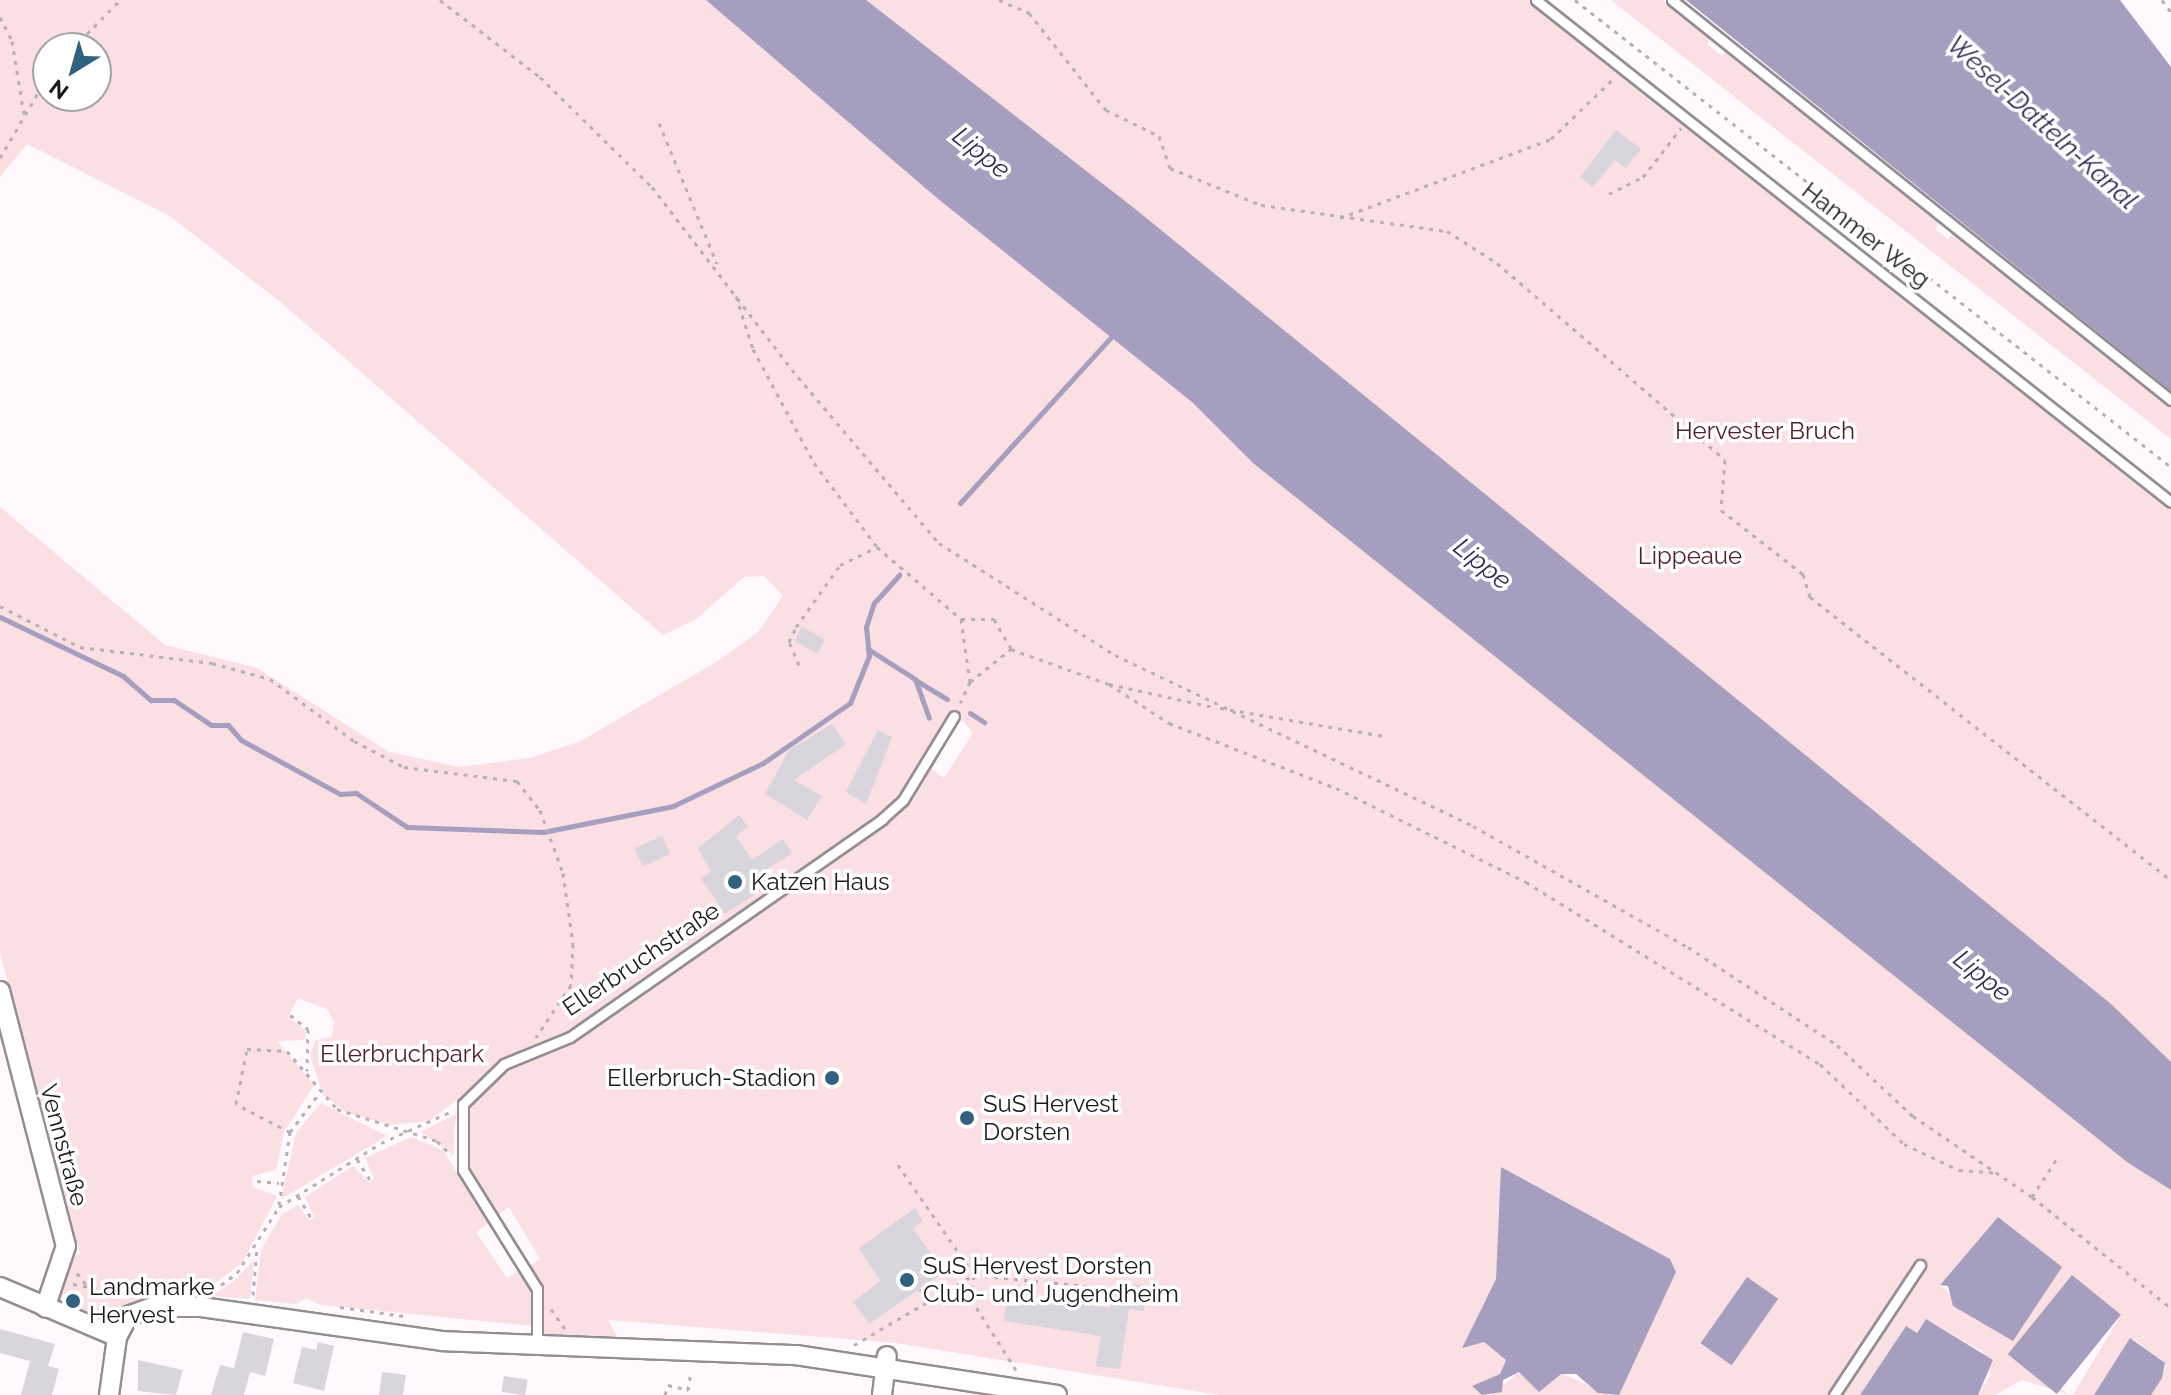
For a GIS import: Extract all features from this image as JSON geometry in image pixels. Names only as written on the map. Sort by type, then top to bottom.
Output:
[{"type":"street","name":"Vennstraße","points":[[2,1003],[66,1246],[45,1308]]},
{"type":"street","points":[[0,1287],[117,1337]]},
{"type":"street","points":[[109,1395],[117,1337],[128,1316],[153,1307],[537,1348],[796,1355],[887,1361],[1057,1395]]},
{"type":"street","points":[[882,1395],[887,1361]]},
{"type":"lane","name":"Hammer Weg","points":[[1536,0],[2171,502]]},
{"type":"lane","points":[[1672,0],[2171,400]]},
{"type":"lane","name":"Ellerbruchstraße","points":[[463,1104],[522,1054],[570,1037],[882,819],[903,800],[954,716]]},
{"type":"lane","points":[[463,1104],[463,1170],[537,1289],[537,1348]]},
{"type":"lane","points":[[1834,1395],[1920,1265]]},
{"type":"path","points":[[89,32],[120,0]]},
{"type":"path","points":[[440,0],[598,130],[719,269],[734,293],[917,524],[1115,655],[1215,707],[1411,795],[1615,903],[1837,1045],[1913,1116],[2032,1197],[2171,1308]]},
{"type":"path","points":[[999,0],[1029,13],[1106,110],[1159,136],[1170,168],[1261,205],[1337,219],[1447,231],[1497,263],[1725,460],[1721,510],[1803,574],[1810,597],[2171,880]]},
{"type":"path","points":[[1575,0],[2171,467]]},
{"type":"path","points":[[2162,0],[2171,12]]},
{"type":"path","points":[[0,17],[12,41],[24,114]]},
{"type":"path","points":[[1337,219],[1564,129],[1622,68]]},
{"type":"path","points":[[0,158],[32,101]]},
{"type":"path","points":[[1609,194],[1643,177],[1688,119]]},
{"type":"path","points":[[659,123],[719,269]]},
{"type":"path","points":[[734,293],[782,410],[877,547],[961,619],[994,619],[1011,649],[1109,684],[1215,707],[1384,736]]},
{"type":"path","points":[[799,665],[789,642],[796,627],[840,565],[877,547]]},
{"type":"path","points":[[0,606],[80,647],[212,663],[270,679],[378,757],[517,781],[544,822],[570,904],[571,985],[522,1054]]},
{"type":"path","points":[[961,619],[970,682]]},
{"type":"path","points":[[954,716],[970,682],[1011,649]]},
{"type":"path","points":[[1109,684],[1169,723],[1336,788],[1526,882],[1788,1042],[1904,1144],[1959,1170],[1998,1173]]},
{"type":"path","points":[[290,1015],[308,1029],[310,1078]]},
{"type":"path","points":[[290,1132],[236,1104],[247,1049],[287,1051],[337,1109],[437,1141],[463,1170]]},
{"type":"path","points":[[202,1299],[237,1273],[257,1247],[279,1207],[279,1183],[290,1132],[320,1092]]},
{"type":"path","points":[[279,1207],[402,1132],[463,1104]]},
{"type":"path","points":[[2032,1197],[2058,1157]]},
{"type":"path","points":[[357,1159],[371,1181]]},
{"type":"path","points":[[896,1162],[974,1275],[971,1299],[1028,1391]]},
{"type":"path","points":[[257,1181],[279,1183]]},
{"type":"path","points":[[298,1196],[312,1219]]},
{"type":"path","points":[[252,1303],[257,1247]]},
{"type":"path","points":[[847,1350],[925,1298],[974,1275],[1158,1293]]},
{"type":"path","points":[[87,1286],[150,1298],[153,1307]]},
{"type":"path","points":[[920,1289],[925,1298]]},
{"type":"path","points":[[665,1395],[668,1385],[688,1390],[691,1371]]},
{"type":"green space","points":[[0,0],[1537,0],[2171,505],[2171,1395],[2151,1395],[2167,1366],[2134,1339],[2094,1395],[2073,1395],[2121,1315],[2052,1304],[2017,1361],[2070,1395],[2022,1380],[1995,1395],[1978,1395],[1991,1375],[1983,1352],[1926,1319],[1917,1332],[1906,1326],[1860,1395],[1619,1395],[1676,1272],[1670,1259],[1502,1167],[1496,1279],[1462,1347],[1484,1342],[1506,1360],[1500,1374],[1473,1386],[1482,1395],[1219,1395],[896,1343],[608,1320],[625,1351],[537,1348],[537,1289],[525,1269],[540,1259],[509,1207],[493,1218],[458,1148],[463,1104],[524,1050],[429,1121],[390,1125],[347,1113],[323,1095],[310,1055],[316,1040],[332,1037],[334,1022],[327,1009],[298,998],[288,1017],[305,1030],[305,1040],[277,1041],[314,1085],[284,1132],[276,1170],[252,1176],[253,1187],[277,1196],[242,1263],[199,1295],[142,1295],[147,1307],[116,1335],[47,1307],[66,1260],[80,1254],[0,953],[0,507],[165,645],[257,668],[389,752],[459,767],[530,758],[581,741],[721,659],[759,631],[783,596],[764,576],[744,577],[695,620],[663,635],[284,305],[170,216],[27,144],[0,177]],"holes":[[[960,717],[973,733],[944,778],[932,769]],[[1998,1217],[1977,1322],[1940,1284]]]},
{"type":"green space","points":[[1611,0],[1663,0],[1711,38],[1707,44],[1722,56],[1726,51],[1940,222],[1935,229],[1948,239],[1953,233],[2171,409],[2171,439]]},
{"type":"green space","points":[[321,1103],[387,1136],[281,1199],[296,1133]]},
{"type":"green space","points":[[457,1113],[454,1131],[454,1155],[421,1132]]},
{"type":"green space","points":[[411,1137],[443,1150],[489,1223],[476,1232],[507,1278],[520,1270],[533,1294],[532,1326],[321,1305],[307,1298],[296,1304],[255,1300],[261,1250],[282,1214],[298,1205],[309,1220],[314,1217],[305,1197],[353,1166],[369,1182],[374,1178],[365,1158]]},
{"type":"green space","points":[[254,1260],[250,1299],[211,1296],[234,1281]]},
{"type":"green space","points":[[1519,1372],[1539,1391],[1561,1373],[1609,1395],[1491,1395]]},
{"type":"water","name":"Lippe","points":[[706,0],[866,0],[1134,208],[2111,1004],[2171,1062],[2171,1190],[2127,1162],[1253,463],[1192,402],[937,198]]},
{"type":"water","name":"Wesel-Datteln-Kanal","points":[[1686,0],[2120,0],[2171,67],[2171,391]]},
{"type":"water","points":[[1501,1167],[1670,1259],[1676,1272],[1619,1395],[1598,1393],[1576,1374],[1561,1374],[1539,1392],[1519,1372],[1503,1380],[1502,1392],[1482,1395],[1472,1386],[1500,1374],[1506,1360],[1484,1342],[1462,1348],[1496,1279]]},
{"type":"water","points":[[1998,1217],[2062,1267],[2013,1341],[1953,1306],[1948,1286],[1940,1285]]},
{"type":"water","points":[[2072,1275],[2121,1315],[2057,1394],[2008,1354]]},
{"type":"water","points":[[1747,1277],[1778,1299],[1732,1365],[1701,1343]]},
{"type":"water","points":[[1926,1319],[1993,1360],[1978,1395],[1860,1395],[1906,1326],[1917,1333]]},
{"type":"water","points":[[2130,1338],[2165,1363],[2162,1378],[2151,1395],[2094,1395]]},
{"type":"building","points":[[1616,130],[1641,149],[1626,168],[1615,160],[1593,187],[1580,177]]},
{"type":"building","points":[[802,627],[825,639],[817,653],[794,641]]},
{"type":"building","points":[[832,724],[846,744],[794,780],[822,796],[807,820],[765,794],[789,750]]},
{"type":"building","points":[[878,730],[892,737],[866,804],[846,792]]},
{"type":"building","points":[[739,815],[748,827],[736,836],[752,860],[783,839],[792,853],[761,873],[769,885],[725,914],[701,878],[711,872],[698,848]]},
{"type":"building","points":[[662,836],[670,854],[643,866],[635,848]]},
{"type":"building","points":[[915,1208],[923,1221],[913,1228],[944,1272],[869,1324],[853,1302],[880,1281],[859,1248]]},
{"type":"building","points":[[1133,1284],[1147,1286],[1144,1311],[1129,1309],[1120,1369],[1096,1366],[1101,1336],[1004,1321],[1008,1293],[1110,1308],[1112,1291],[1132,1294]]},
{"type":"building","points":[[0,1329],[55,1344],[48,1366],[59,1369],[52,1395],[21,1395],[30,1361],[0,1353]]},
{"type":"building","points":[[243,1332],[274,1339],[265,1376],[250,1372],[244,1395],[211,1395],[220,1365],[234,1368]]},
{"type":"building","points":[[318,1342],[334,1346],[324,1391],[293,1383],[302,1347],[316,1350]]},
{"type":"building","points":[[138,1360],[183,1370],[176,1395],[138,1391]]},
{"type":"building","points":[[382,1372],[406,1375],[403,1395],[379,1395]]},
{"type":"building","points":[[504,1376],[528,1380],[525,1395],[501,1392]]},
{"type":"waterway","points":[[960,503],[1112,336]]},
{"type":"waterway","points":[[0,617],[123,676],[151,700],[174,700],[211,725],[228,725],[241,740],[340,794],[356,793],[407,827],[543,832],[673,806],[763,763],[850,703],[869,656],[866,627],[874,603],[899,575]]},
{"type":"waterway","points":[[868,649],[915,679],[929,718]]},
{"type":"waterway","points":[[917,681],[947,699]]},
{"type":"waterway","points":[[970,713],[984,722]]},
{"type":"place","name":"Katzen Haus","points":[[735,882]]},
{"type":"place","name":"Ellerbruch-Stadion","points":[[832,1078]]},
{"type":"place","name":"SuS Hervest Dorsten","points":[[967,1118]]},
{"type":"place","name":"SuS Hervest Dorsten Club- und Jugendheim","points":[[907,1280]]},
{"type":"place","name":"Landmarke Hervest","points":[[73,1301]]},
{"type":"park label","name":"Hervester Bruch","points":[[1765,431]]},
{"type":"park label","name":"Lippeaue","points":[[1690,556]]},
{"type":"park label","name":"Ellerbruchpark","points":[[402,1054]]}]
